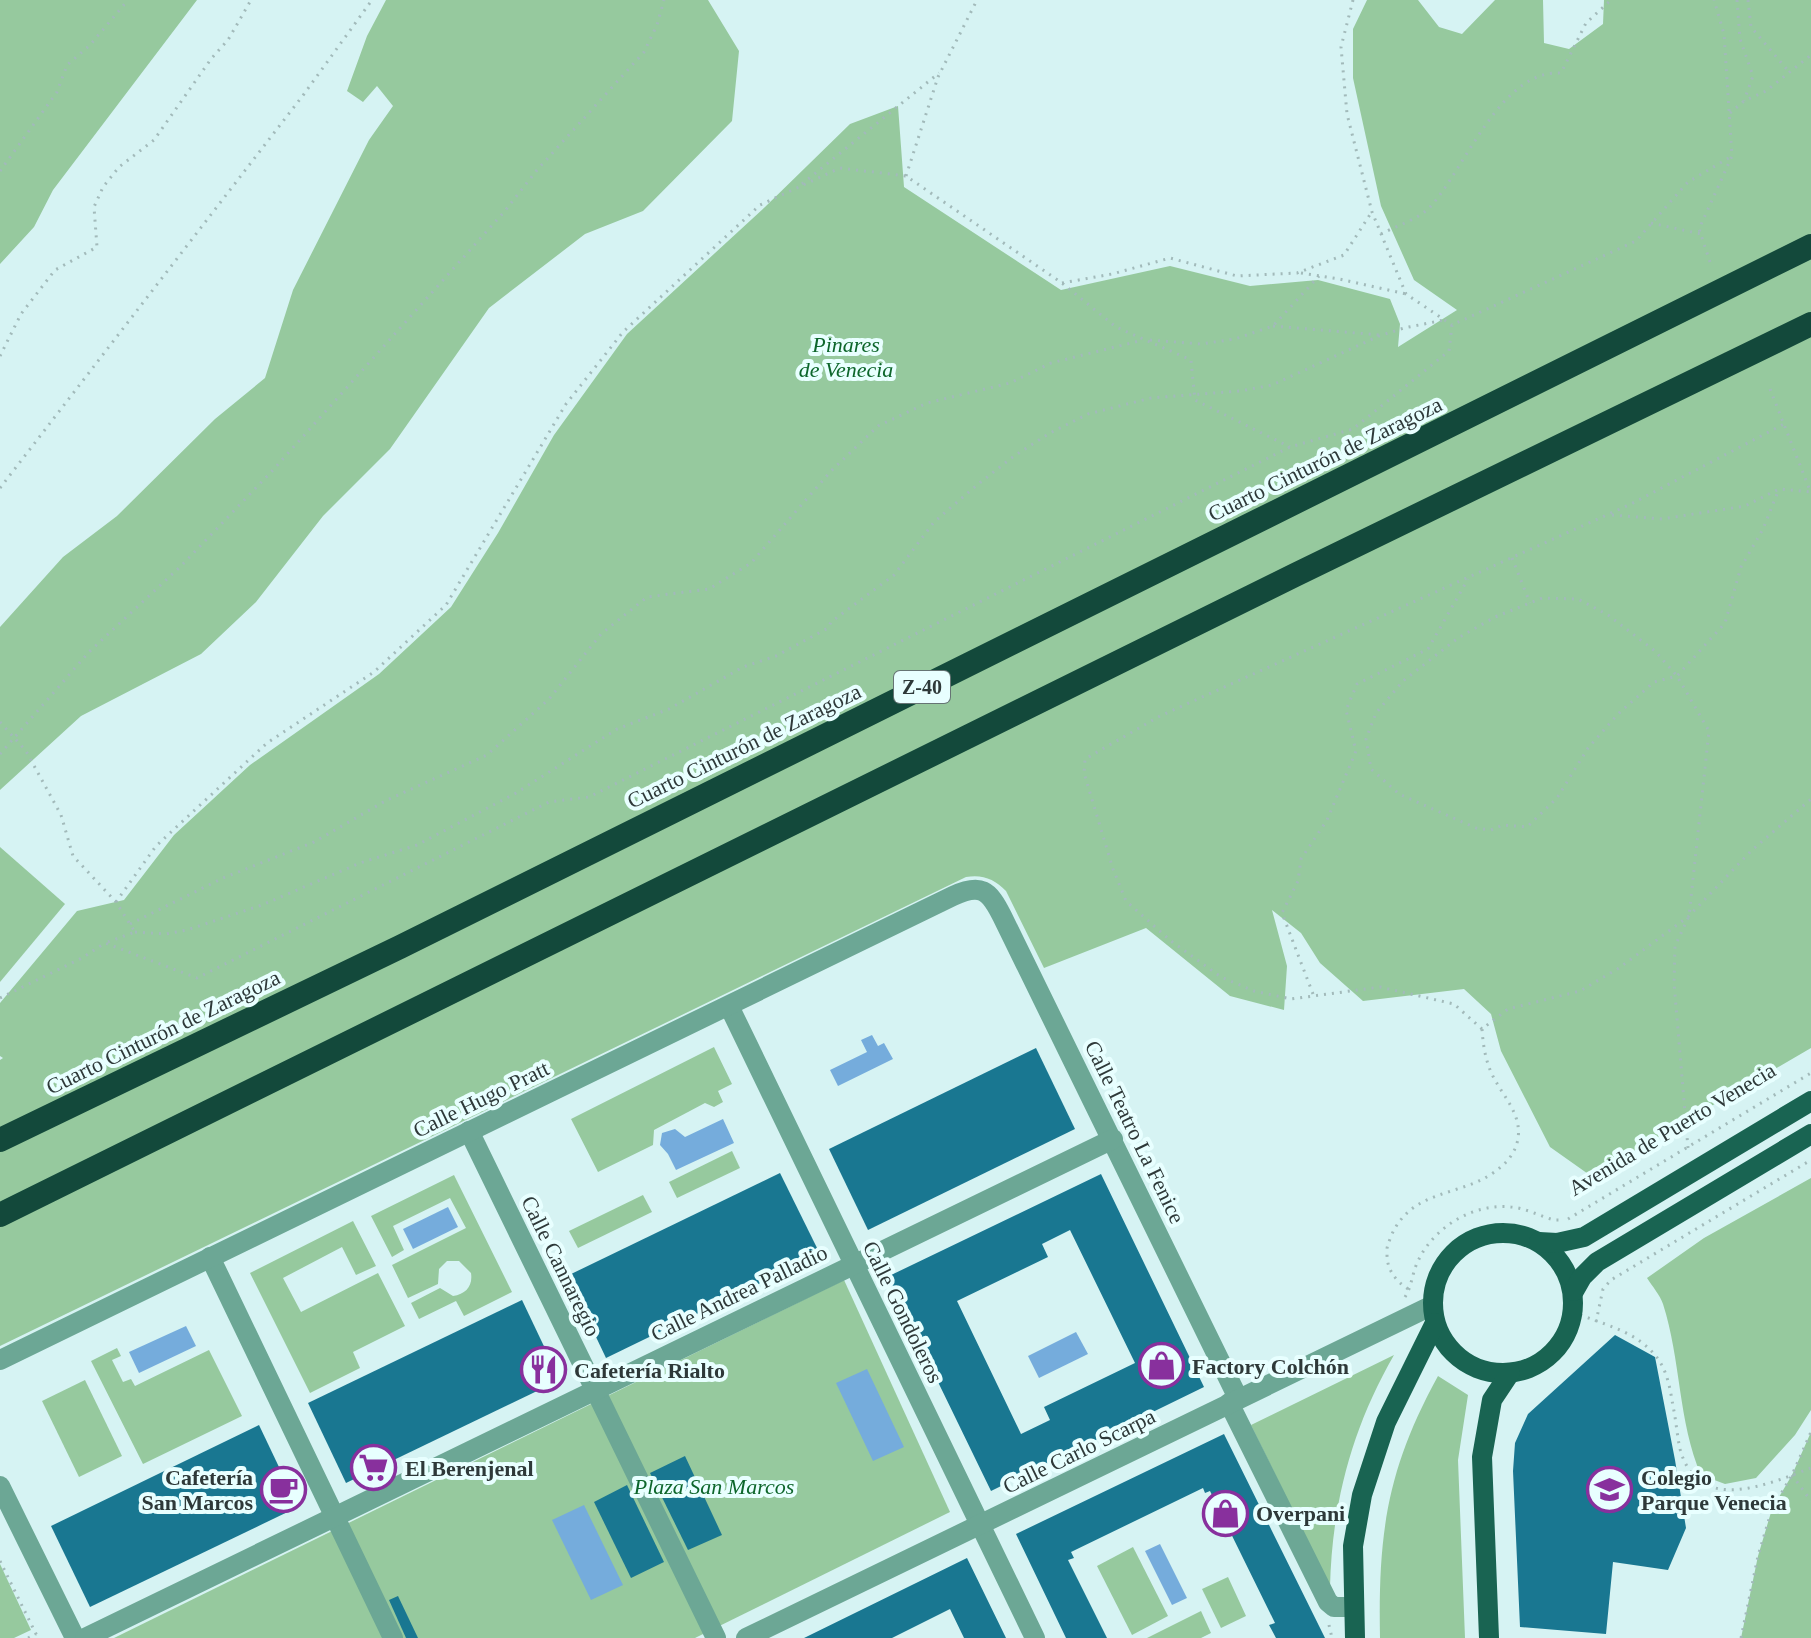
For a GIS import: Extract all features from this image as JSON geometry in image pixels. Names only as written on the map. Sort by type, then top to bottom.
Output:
[{"type":"highway","name":"Cuarto Cinturón de Zaragoza","points":[[0,1140],[400,947],[1811,246]]},
{"type":"highway","points":[[0,1215],[1281,581],[1811,324]]},
{"type":"main road","points":[[1355,1638],[1353,1546],[1362,1495],[1386,1422],[1434,1307],[1437,1277],[1457,1249],[1471,1240],[1505,1232],[1539,1242],[1557,1243],[1584,1237],[1811,1101]]},
{"type":"main road","points":[[1434,1307],[1454,1352],[1470,1364],[1489,1371],[1510,1373],[1527,1368],[1544,1360],[1558,1347],[1568,1330],[1582,1277],[1597,1262],[1811,1134]]},
{"type":"main road","points":[[1539,1242],[1560,1263],[1574,1302]]},
{"type":"main road","points":[[1489,1638],[1482,1457],[1492,1400],[1510,1373]]},
{"type":"street","name":"Calle Hugo Pratt","points":[[0,1360],[969,888],[984,891]]},
{"type":"street","name":"Calle Teatro La Fenice","points":[[984,891],[992,896],[997,905],[1113,1139],[1328,1602],[1334,1607],[1354,1607]]},
{"type":"street","name":"Calle Gondoleros","points":[[729,1006],[1035,1638]]},
{"type":"street","name":"Calle Cannaregio","points":[[469,1131],[716,1638]]},
{"type":"street","name":"Calle Andrea Palladio","points":[[85,1638],[1113,1139]]},
{"type":"street","points":[[210,1257],[393,1638]]},
{"type":"street","name":"Calle Carlo Scarpa","points":[[746,1638],[1233,1401],[1434,1307]]},
{"type":"street","points":[[0,1486],[75,1638]]},
{"type":"path","points":[[0,171],[57,92],[67,65],[90,45],[128,0]]},
{"type":"path","points":[[0,356],[21,314],[55,270],[97,247],[94,207],[103,187],[119,167],[154,140],[228,40],[251,0]]},
{"type":"path","points":[[0,488],[304,94],[372,0]]},
{"type":"path","points":[[0,754],[89,652],[182,565],[273,470],[504,212],[537,170],[644,52],[657,25],[664,0]]},
{"type":"path","points":[[906,176],[941,71],[977,0]]},
{"type":"path","points":[[1353,0],[1341,47],[1347,114],[1372,212],[1406,294]]},
{"type":"path","points":[[1381,234],[1429,209],[1484,125],[1518,89],[1548,72],[1561,73],[1586,23],[1611,0]]},
{"type":"path","points":[[1710,262],[1699,229],[1732,156],[1724,34],[1714,0]]},
{"type":"path","points":[[1737,0],[1740,39],[1753,76],[1744,101]]},
{"type":"path","points":[[1748,0],[1751,27],[1790,73]]},
{"type":"path","points":[[1730,113],[1744,101],[1766,91],[1811,55]]},
{"type":"path","points":[[796,189],[941,71]]},
{"type":"path","points":[[1452,325],[1636,241],[1688,182],[1732,156]]},
{"type":"path","points":[[116,902],[156,846],[267,743],[374,672],[446,605],[566,404],[623,332],[760,205],[840,168],[906,176],[1062,283],[1116,327],[1191,360],[1195,400],[1290,447]]},
{"type":"path","points":[[1297,273],[1344,255],[1372,212]]},
{"type":"path","points":[[1651,223],[1701,234]]},
{"type":"path","points":[[1062,283],[1112,274],[1170,258],[1237,276],[1297,273],[1406,294],[1452,325]]},
{"type":"path","points":[[1273,326],[1319,276]]},
{"type":"path","points":[[0,998],[82,958],[105,943],[135,932],[166,934],[187,930],[262,905],[360,863],[417,845],[516,793],[617,729],[669,709],[743,667],[776,656],[828,628],[831,622],[894,575],[934,522],[1014,456],[1050,433],[1101,411],[1151,398],[1240,391],[1272,385],[1384,335],[1444,320]]},
{"type":"path","points":[[105,943],[197,978],[549,802],[589,797],[1290,447],[1353,429],[1449,351],[1452,325]]},
{"type":"path","points":[[130,924],[223,878],[314,842],[387,800],[487,755],[549,699],[601,634],[647,597],[709,589],[751,563],[831,471],[878,426],[927,403],[1010,383],[1051,363],[1145,340],[1201,344],[1235,339],[1273,326],[1384,335]]},
{"type":"path","points":[[1608,514],[1662,519],[1745,506],[1779,489],[1811,492],[1770,389]]},
{"type":"path","points":[[1434,1307],[1397,1282],[1387,1265],[1386,1248],[1396,1227],[1411,1210],[1430,1198],[1491,1175],[1510,1159],[1518,1139],[1518,1117],[1491,1073],[1483,1049],[1482,1029],[1454,1004],[1380,987],[1291,999],[1254,991],[1221,977],[1171,941],[1126,901],[1084,773],[1085,759],[1160,716],[1608,514],[1784,424]]},
{"type":"path","points":[[1688,1148],[1674,983],[1675,946],[1689,916],[1709,731],[1677,676],[1655,651],[1608,615],[1578,599],[1542,598],[1495,617],[1458,638],[1403,681],[1376,713],[1366,739],[1371,769],[1399,794],[1476,828],[1491,830],[1503,825],[1527,827],[1557,798],[1588,748],[1618,714],[1654,682],[1677,676],[1725,623],[1741,567],[1763,529],[1779,489]]},
{"type":"path","points":[[1512,558],[1530,603]]},
{"type":"path","points":[[1313,994],[1282,913],[1298,881],[1301,859],[1327,820],[1356,751],[1346,710],[1357,684],[1428,649],[1468,579]]},
{"type":"path","points":[[0,722],[26,751],[61,815],[73,856],[116,902],[135,932]]},
{"type":"path","points":[[1482,1029],[1508,1009],[1580,991],[1619,968],[1689,916],[1751,851],[1811,799]]},
{"type":"path","name":"Avenida de Puerto Venecia","points":[[1410,1290],[1417,1263],[1429,1242],[1459,1218],[1476,1211],[1512,1207],[1554,1220],[1566,1220],[1811,1073]]},
{"type":"path","points":[[1596,1322],[1603,1289],[1611,1280],[1811,1160]]},
{"type":"path","points":[[1574,1302],[1596,1322],[1605,1323],[1642,1342],[1661,1363],[1669,1384],[1681,1450],[1692,1473],[1702,1483],[1730,1492],[1811,1468]]},
{"type":"path","points":[[1741,1638],[1758,1556],[1772,1509],[1792,1475],[1811,1432]]},
{"type":"path","points":[[1792,1475],[1811,1501]]},
{"type":"path","points":[[0,1561],[37,1636],[28,1638]]},
{"type":"green space","points":[[0,0],[197,0],[53,190],[34,227],[0,264]]},
{"type":"green space","points":[[386,0],[708,0],[739,51],[732,121],[643,211],[585,234],[489,308],[390,449],[323,516],[256,602],[201,654],[81,716],[0,790],[0,627],[63,557],[117,516],[215,419],[265,378],[293,290],[369,140],[393,106],[377,86],[363,102],[347,91],[367,36]]},
{"type":"green space","name":"Pinares de Venecia","points":[[1367,0],[1418,0],[1439,27],[1462,34],[1495,0],[1543,0],[1544,43],[1569,49],[1603,24],[1604,0],[1811,0],[1811,1048],[1591,1176],[1550,1147],[1501,1051],[1491,1014],[1464,989],[1363,1001],[1320,963],[1301,933],[1272,910],[1287,966],[1284,1010],[1230,996],[1146,928],[1044,968],[1006,891],[988,878],[966,877],[0,1346],[0,1060],[3,1058],[0,1056],[0,1003],[77,911],[124,900],[174,835],[250,765],[379,674],[451,607],[554,435],[627,334],[850,124],[898,106],[904,187],[1061,290],[1170,266],[1250,286],[1318,280],[1390,299],[1400,324],[1398,347],[1457,310],[1414,280],[1381,206],[1353,78],[1353,29]]},
{"type":"green space","points":[[0,847],[65,904],[0,982]]},
{"type":"green space","points":[[714,1047],[732,1084],[718,1091],[723,1102],[714,1107],[705,1103],[654,1130],[653,1145],[598,1172],[571,1119]]},
{"type":"green space","points":[[732,1151],[740,1168],[677,1198],[669,1182]]},
{"type":"green space","points":[[454,1175],[512,1292],[464,1316],[456,1301],[419,1319],[411,1303],[440,1288],[453,1296],[462,1293],[470,1285],[471,1273],[459,1261],[447,1261],[439,1269],[438,1284],[408,1298],[392,1265],[466,1228],[450,1198],[393,1226],[404,1250],[392,1257],[371,1216]]},
{"type":"green space","points":[[1811,1178],[1811,1410],[1795,1435],[1756,1478],[1725,1484],[1701,1475],[1688,1433],[1669,1325],[1662,1301],[1647,1278],[1704,1238]]},
{"type":"green space","points":[[643,1195],[652,1212],[578,1248],[569,1231]]},
{"type":"green space","points":[[353,1221],[376,1266],[356,1275],[342,1247],[283,1278],[301,1312],[378,1273],[405,1326],[353,1352],[360,1368],[310,1393],[250,1273]]},
{"type":"green space","name":"Plaza San Marcos","points":[[844,1280],[950,1512],[695,1638],[114,1638]]},
{"type":"green space","points":[[117,1348],[121,1356],[112,1360],[123,1382],[131,1379],[135,1386],[209,1350],[242,1416],[143,1464],[91,1361]]},
{"type":"green space","points":[[1394,1355],[1367,1410],[1347,1467],[1335,1526],[1330,1587],[1251,1425]]},
{"type":"green space","points":[[1438,1376],[1468,1395],[1458,1460],[1465,1638],[1380,1638],[1381,1566],[1389,1502],[1407,1441]]},
{"type":"green space","points":[[85,1380],[122,1456],[79,1477],[42,1401]]},
{"type":"green space","points":[[1811,1432],[1811,1638],[1741,1638],[1758,1556],[1772,1509],[1792,1475]]},
{"type":"green space","points":[[1133,1547],[1168,1616],[1132,1635],[1097,1566]]},
{"type":"green space","points":[[0,1564],[31,1630],[14,1638],[0,1638]]},
{"type":"green space","points":[[1228,1577],[1246,1616],[1221,1628],[1202,1589]]},
{"type":"green space","points":[[1201,1611],[1211,1633],[1201,1638],[1147,1638]]},
{"type":"water","points":[[872,1035],[878,1046],[884,1043],[893,1059],[838,1086],[830,1070],[867,1052],[861,1040]]},
{"type":"water","points":[[723,1119],[734,1143],[676,1170],[660,1145],[662,1133],[675,1129],[685,1137]]},
{"type":"water","points":[[448,1207],[458,1227],[413,1249],[403,1229]]},
{"type":"water","points":[[186,1326],[196,1346],[139,1373],[129,1352]]},
{"type":"water","points":[[1076,1332],[1088,1354],[1039,1378],[1028,1356]]},
{"type":"water","points":[[867,1369],[904,1447],[873,1461],[836,1383]]},
{"type":"water","points":[[584,1505],[623,1585],[591,1600],[552,1520]]},
{"type":"water","points":[[1160,1544],[1187,1598],[1172,1605],[1145,1551]]},
{"type":"building","points":[[1036,1048],[1075,1129],[868,1230],[829,1149]]},
{"type":"building","points":[[780,1173],[820,1254],[606,1358],[567,1276]]},
{"type":"building","points":[[1101,1174],[1204,1387],[991,1491],[887,1277]],"holes":[[[1070,1230],[1135,1363],[1044,1407],[1050,1420],[1021,1434],[957,1301],[1048,1257],[1042,1244]]]},
{"type":"building","points":[[522,1300],[560,1380],[346,1483],[308,1403]]},
{"type":"building","name":"Colegio Parque Venecia","points":[[1615,1335],[1655,1357],[1686,1528],[1668,1570],[1613,1562],[1606,1634],[1520,1627],[1513,1471],[1515,1443],[1528,1414]]},
{"type":"building","points":[[259,1425],[298,1507],[90,1607],[51,1526]]},
{"type":"building","points":[[1224,1434],[1325,1638],[1276,1638],[1269,1625],[1275,1623],[1210,1491],[1205,1493],[1203,1488],[1071,1552],[1074,1558],[1068,1560],[1107,1638],[1066,1638],[1016,1534]]},
{"type":"building","points":[[685,1456],[722,1535],[688,1550],[650,1473]]},
{"type":"building","points":[[627,1485],[664,1562],[631,1578],[594,1502]]},
{"type":"building","points":[[967,1558],[1006,1638],[964,1638],[950,1609],[892,1638],[804,1638]]},
{"type":"building","points":[[398,1596],[418,1638],[406,1638],[389,1600]]},
{"type":"place","name":"Factory Colchón","points":[[1161,1366]]},
{"type":"place","name":"Cafetería Rialto","points":[[543,1370]]},
{"type":"place","name":"El Berenjenal","points":[[374,1468]]},
{"type":"place","name":"Cafetería San Marcos","points":[[284,1490]]},
{"type":"place","name":"Colegio Parque Venecia","points":[[1610,1490]]},
{"type":"place","name":"Overpani","points":[[1225,1513]]}]
